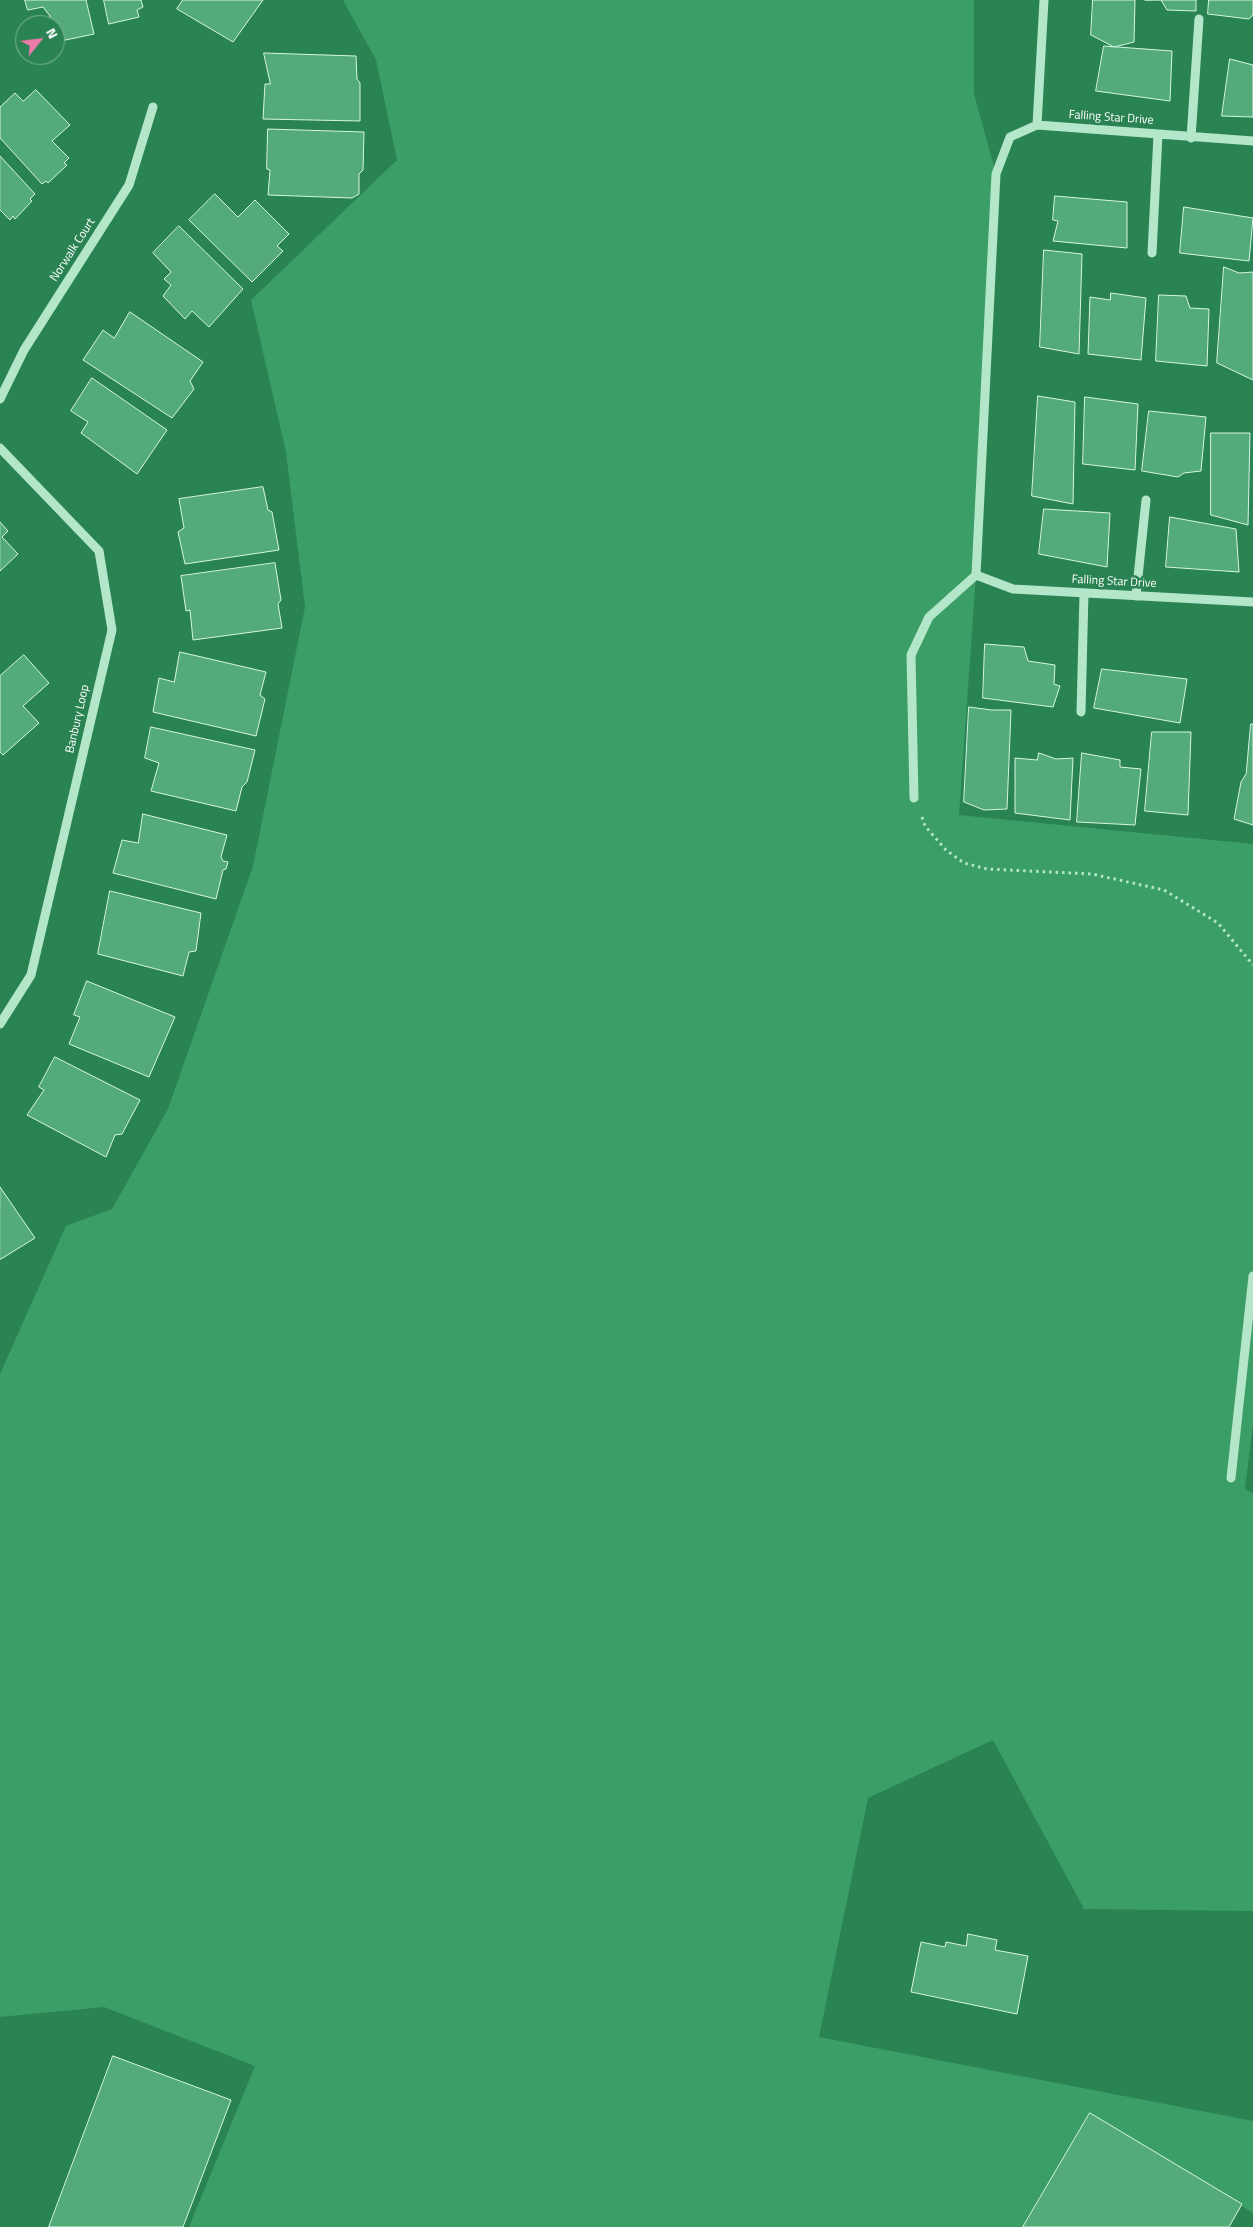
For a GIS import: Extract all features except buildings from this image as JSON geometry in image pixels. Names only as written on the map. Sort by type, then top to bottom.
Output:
[{"type":"street","points":[[1037,125],[1044,0]]},
{"type":"street","points":[[1191,138],[1199,19]]},
{"type":"street","name":"Norwalk Court","points":[[0,399],[24,350],[129,185],[153,107]]},
{"type":"street","name":"Falling Star Drive","points":[[1253,140],[1191,138],[1037,125],[1010,138],[996,174],[976,575],[1013,590],[1253,602]]},
{"type":"street","points":[[1152,253],[1158,134]]},
{"type":"street","name":"Banbury Loop","points":[[0,448],[99,551],[112,630],[31,976],[0,1024]]},
{"type":"street","points":[[1136,596],[1146,500]]},
{"type":"street","points":[[914,798],[911,654],[929,617],[976,575]]},
{"type":"street","points":[[1081,712],[1084,593]]},
{"type":"street","points":[[1231,1478],[1253,1276]]},
{"type":"path","points":[[914,798],[925,826],[946,850],[964,863],[987,869],[1092,874],[1164,890],[1218,923],[1253,965]]},
{"type":"green space","points":[[343,0],[974,0],[974,94],[996,174],[976,575],[959,815],[1253,844],[1253,1424],[1245,1489],[1253,1493],[1253,1911],[1084,1909],[993,1740],[868,1798],[819,2037],[1253,2121],[1253,2213],[1090,2113],[1023,2227],[189,2227],[255,2066],[104,2007],[0,2017],[0,1374],[66,1226],[112,1209],[168,1109],[253,866],[305,607],[286,452],[251,300],[397,160],[376,60]]}]
